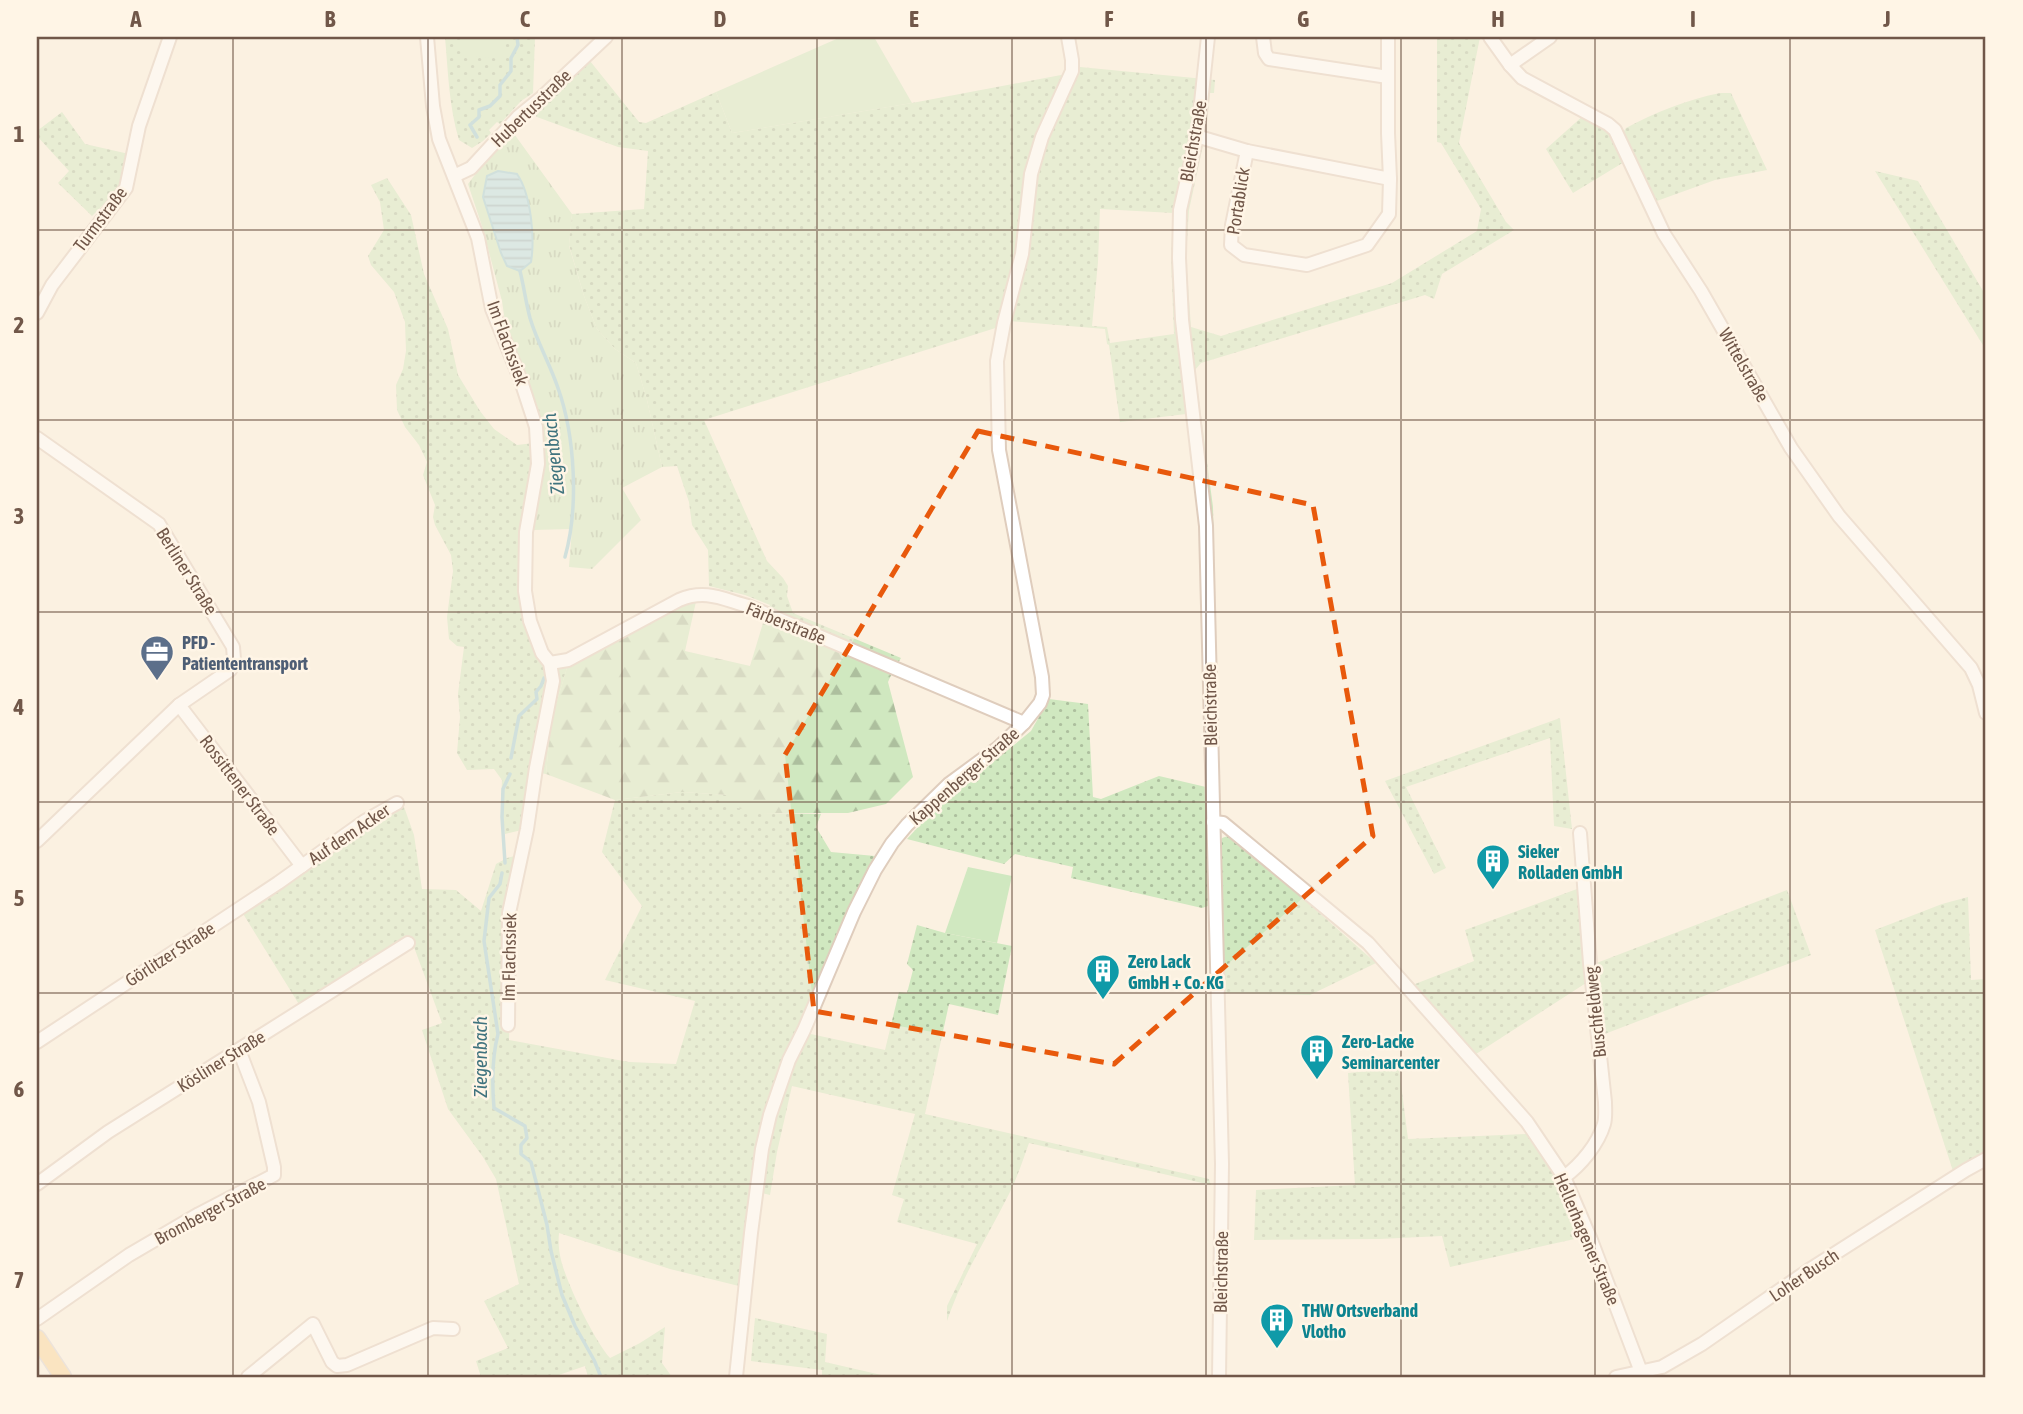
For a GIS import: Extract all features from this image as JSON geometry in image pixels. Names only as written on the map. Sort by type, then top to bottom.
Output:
[{"type":"main road","points":[[37,1338],[62,1377]]},
{"type":"street","name":"Turmstraße","points":[[37,313],[52,285],[126,188],[139,126],[170,37]]},
{"type":"street","name":"Im Flachssiek","points":[[427,37],[433,106],[439,139],[478,237],[492,309],[536,426],[538,464],[526,532],[525,591],[530,621],[542,653],[550,663],[553,681],[509,913],[508,1025]]},
{"type":"street","name":"Hubertusstraße","points":[[454,176],[471,168],[518,117],[606,37]]},
{"type":"street","name":"Kappenberger Straße","points":[[736,1377],[751,1233],[762,1149],[770,1115],[789,1060],[854,912],[875,870],[906,825],[949,784],[998,748],[1024,723],[1040,703],[1042,695],[1042,677],[999,450],[997,360],[1022,254],[1031,174],[1042,137],[1072,71],[1069,37]]},
{"type":"street","name":"Bleichstraße","points":[[1208,37],[1196,136],[1180,210],[1179,285],[1206,526],[1222,1164],[1219,1377]]},
{"type":"street","points":[[1263,37],[1265,53],[1269,59],[1388,77]]},
{"type":"street","name":"Portablick","points":[[1247,151],[1232,225],[1231,245],[1244,255],[1307,265],[1367,245],[1389,214],[1388,37]]},
{"type":"street","name":"Wittelstraße","points":[[1490,37],[1522,78],[1615,130],[1664,234],[1701,291],[1791,447],[1839,516],[1971,668],[1979,685],[1986,713]]},
{"type":"street","points":[[1510,65],[1550,37]]},
{"type":"street","name":"Portablick","points":[[1196,136],[1247,151],[1390,179]]},
{"type":"street","name":"Berliner Straße","points":[[37,438],[159,524],[233,647],[234,660],[230,670],[179,705],[37,841]]},
{"type":"street","name":"Färberstraße","points":[[550,663],[568,660],[692,594],[704,594],[748,606],[1024,723]]},
{"type":"street","name":"Rossittener Straße","points":[[179,705],[302,866]]},
{"type":"street","name":"Auf dem Acker","points":[[302,866],[365,821],[397,803]]},
{"type":"street","name":"Hellerhagener Straße","points":[[1213,822],[1223,823],[1368,943],[1527,1122],[1564,1177],[1642,1375]]},
{"type":"street","name":"Buschfeldweg","points":[[1564,1177],[1573,1171],[1594,1145],[1605,1122],[1580,833]]},
{"type":"street","name":"Görlitzer Straße","points":[[37,1042],[302,866]]},
{"type":"street","name":"Kösliner Straße","points":[[37,1184],[108,1132],[408,943]]},
{"type":"street","name":"Bromberger Straße","points":[[37,1318],[141,1248],[274,1175],[259,1102],[239,1050]]},
{"type":"street","name":"Loher Busch","points":[[1616,1377],[1642,1375],[1702,1344],[1809,1270],[1986,1159]]},
{"type":"street","points":[[248,1377],[313,1324],[332,1362],[337,1366],[347,1365],[433,1328],[453,1329]]},
{"type":"highlighted area","points":[[978,431],[1313,505],[1373,836],[1114,1064],[814,1011],[785,755]]},
{"type":"green space","points":[[445,37],[535,37],[533,93],[521,101],[500,124],[497,122],[489,130],[491,133],[472,148],[459,140],[449,89]]},
{"type":"green space","points":[[463,37],[505,37],[503,59],[462,55]]},
{"type":"green space","points":[[841,37],[874,37],[912,103],[732,133],[716,92]]},
{"type":"green space","points":[[1437,37],[1480,37],[1459,143],[1506,222],[1514,230],[1442,274],[1434,299],[1425,295],[1201,363],[1195,370],[1213,507],[1217,710],[1204,709],[1199,529],[1186,414],[1120,422],[1105,329],[1009,321],[1005,325],[704,420],[767,561],[788,586],[787,596],[793,613],[901,658],[893,671],[766,613],[770,605],[745,595],[709,586],[708,550],[692,525],[689,502],[677,466],[662,467],[636,363],[615,349],[597,329],[569,245],[572,214],[644,209],[648,151],[618,147],[537,117],[531,112],[590,61],[639,122],[646,123],[716,92],[732,133],[1077,72],[1080,67],[1215,80],[1214,93],[1210,93],[1206,132],[1189,210],[1186,258],[1191,327],[1221,336],[1392,283],[1477,231],[1481,209],[1441,143],[1437,142]],"holes":[[[1100,209],[1173,213],[1171,259],[1174,334],[1110,343],[1107,327],[1092,326]]]},
{"type":"green space","points":[[1720,93],[1731,93],[1767,170],[1715,180],[1654,202],[1634,156],[1573,193],[1546,149],[1584,115],[1622,134],[1626,128],[1660,112]]},
{"type":"green space","points":[[62,112],[85,144],[129,154],[125,176],[119,189],[92,216],[58,183],[69,171],[37,136],[37,131]]},
{"type":"green space","points":[[512,131],[572,214],[569,246],[584,296],[597,329],[615,349],[636,363],[662,467],[622,488],[641,520],[592,569],[569,567],[572,529],[533,530],[545,465],[540,425],[511,363],[502,301],[468,184]]},
{"type":"green space","points":[[1875,171],[1918,181],[1986,296],[1986,350]]},
{"type":"green space","points":[[387,178],[411,215],[424,274],[448,329],[458,375],[494,429],[517,445],[542,442],[545,465],[532,531],[530,584],[534,621],[551,662],[569,661],[551,721],[546,774],[534,772],[526,829],[505,834],[501,801],[502,780],[494,769],[467,770],[457,753],[460,717],[458,694],[464,647],[457,646],[449,639],[447,617],[453,571],[451,555],[435,525],[435,505],[423,475],[427,462],[397,410],[396,385],[403,369],[406,351],[405,322],[394,292],[371,265],[368,256],[384,230],[380,202],[371,185]]},
{"type":"green space","points":[[697,597],[685,651],[750,666],[766,613],[893,671],[888,682],[913,777],[886,804],[848,813],[760,813],[728,806],[728,795],[682,792],[615,800],[546,774],[551,721],[569,661]]},
{"type":"green space","points":[[1049,699],[1088,704],[1093,797],[1101,799],[1159,776],[1206,787],[1208,906],[1202,908],[1071,878],[1073,867],[1015,854],[1004,864],[907,839],[931,813],[1031,731]]},
{"type":"green space","points":[[1560,718],[1572,829],[1554,826],[1550,738],[1406,787],[1446,868],[1434,874],[1385,781]]},
{"type":"green space","points":[[682,792],[729,795],[760,813],[821,814],[816,827],[831,852],[886,857],[877,869],[806,1033],[885,1050],[899,992],[907,993],[913,970],[907,964],[917,925],[1012,946],[998,1015],[949,1004],[925,1114],[1209,1179],[1211,1185],[1029,1143],[1012,1188],[968,1272],[947,1321],[947,1306],[977,1244],[897,1222],[904,1199],[892,1195],[915,1114],[792,1086],[770,1195],[762,1193],[747,1288],[670,1269],[559,1233],[560,1257],[569,1283],[589,1325],[610,1358],[665,1327],[662,1363],[672,1377],[588,1377],[585,1366],[553,1377],[481,1377],[476,1361],[508,1348],[484,1301],[519,1284],[496,1179],[448,1109],[422,1030],[442,1023],[411,939],[300,1006],[242,912],[340,843],[403,804],[414,835],[422,889],[456,890],[481,911],[496,864],[522,854],[514,877],[509,1040],[629,1062],[676,1064],[695,1001],[605,980],[642,906],[602,852],[615,800]]},
{"type":"green space","points":[[1228,836],[1239,842],[1376,963],[1310,995],[1222,993],[1220,845],[1222,838]]},
{"type":"green space","points":[[968,867],[1012,876],[997,943],[945,933]]},
{"type":"green space","points":[[1577,889],[1586,983],[1473,1056],[1410,986],[1474,961],[1465,930]]},
{"type":"green space","points":[[1787,890],[1811,955],[1602,1035],[1594,964]]},
{"type":"green space","points":[[1968,897],[1971,980],[1986,979],[1986,1152],[1953,1171],[1875,930]]},
{"type":"green space","points":[[1399,1068],[1408,1139],[1526,1134],[1552,1172],[1579,1238],[1450,1267],[1442,1236],[1254,1240],[1256,1190],[1355,1185],[1348,1073]]},
{"type":"green space","points":[[755,1318],[827,1334],[825,1362],[890,1377],[822,1377],[822,1370],[751,1361]]},
{"type":"water","points":[[498,171],[517,174],[529,204],[532,229],[531,262],[520,271],[507,266],[483,197],[487,176]]},
{"type":"waterway","name":"Ziegenbach","points":[[477,137],[470,125],[479,117],[479,110],[490,106],[500,96],[500,85],[511,71],[511,58],[518,45],[517,37]]},
{"type":"waterway","name":"Ziegenbach","points":[[520,271],[530,318],[558,388],[568,428],[573,494],[565,557]]},
{"type":"waterway","name":"Ziegenbach","points":[[511,758],[519,716],[537,699],[536,692],[544,678]]},
{"type":"waterway","name":"Ziegenbach","points":[[505,863],[503,789],[510,774]]},
{"type":"waterway","name":"Ziegenbach","points":[[502,873],[500,884],[489,898],[484,941],[498,1034],[493,1071],[494,1108],[525,1126],[527,1138],[521,1145],[521,1154],[531,1162],[562,1295],[601,1377]]},
{"type":"place","name":"PFD - Patiententransport","points":[[157,682]]},
{"type":"place","name":"Sieker Rolladen GmbH","points":[[1493,891]]},
{"type":"place","name":"Zero Lack GmbH + Co. KG","points":[[1103,1001]]},
{"type":"place","name":"Zero-Lacke Seminarcenter","points":[[1317,1081]]},
{"type":"place","name":"THW Ortsverband Vlotho","points":[[1277,1350]]}]
